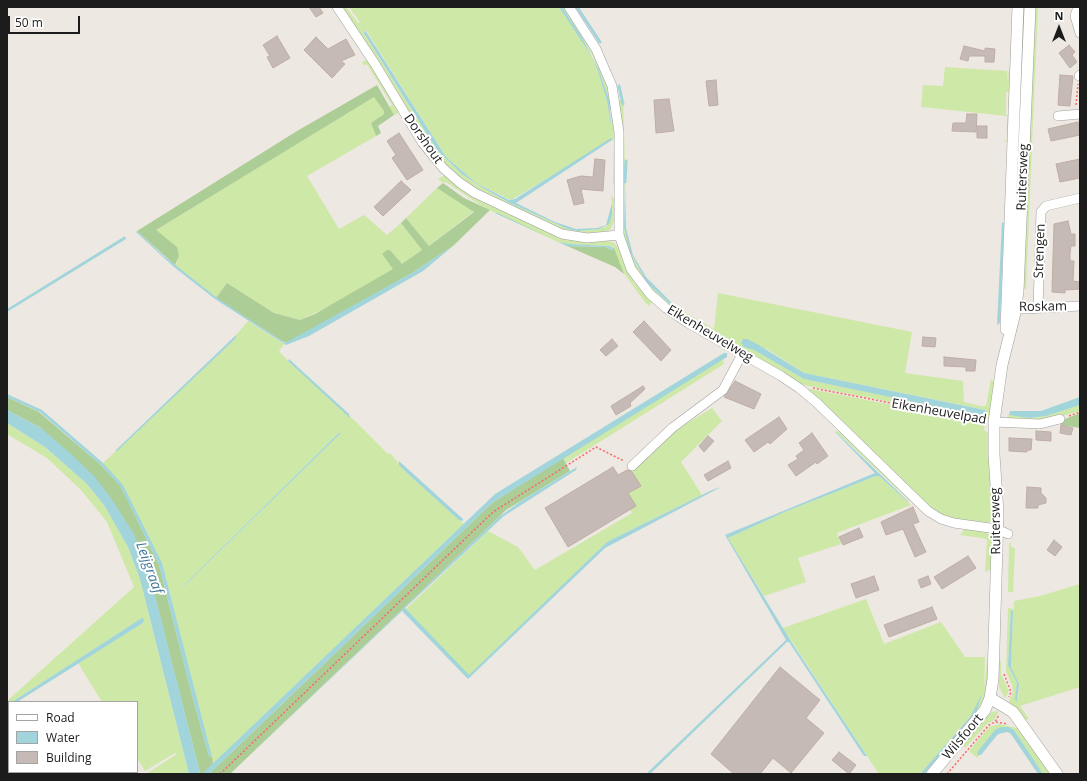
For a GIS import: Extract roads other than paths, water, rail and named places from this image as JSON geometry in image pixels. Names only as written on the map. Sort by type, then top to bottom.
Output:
[{"type":"street","name":"Dorshout","points":[[337,7],[375,64],[422,142],[443,168],[460,183],[475,193],[562,234],[587,238],[619,236]]},
{"type":"street","name":"Eikenheuvelweg","points":[[569,7],[596,49],[612,86],[619,132],[619,236],[631,270],[650,294],[666,308],[688,323],[799,388],[817,403],[928,510],[941,519],[954,523],[1002,532]]},
{"type":"street","name":"Ruitersweg","points":[[1011,308],[1018,7]]},
{"type":"street","name":"Ruitersweg","points":[[990,698],[994,662],[1002,532],[994,455],[994,422],[1011,308],[1019,270],[1030,7]]},
{"type":"street","points":[[1078,7],[1075,16],[1080,32]]},
{"type":"street","points":[[1058,116],[1077,114]]},
{"type":"street","name":"Strengen","points":[[1038,308],[1041,212],[1046,206],[1080,198]]},
{"type":"street","name":"Roskam","points":[[1011,308],[1080,306]]},
{"type":"street","points":[[632,466],[672,428],[723,390],[742,354]]},
{"type":"street","name":"Eikenheuvelpad","points":[[994,422],[1040,424],[1060,419]]},
{"type":"street","points":[[990,698],[1004,706],[1016,716],[1057,774]]},
{"type":"street","name":"Wilsfoort","points":[[932,774],[977,721],[985,710],[990,698]]},
{"type":"water","points":[[559,7],[562,7],[581,36],[599,70],[609,100],[612,131],[607,101],[598,71],[592,57]]},
{"type":"water","points":[[365,30],[446,157],[476,183],[509,200],[515,199],[611,138],[612,140],[516,203],[555,222],[576,229],[597,228],[606,225],[612,203],[612,215],[609,224],[599,229],[578,231],[568,229],[510,203],[483,188],[462,174],[437,150],[364,33]]},
{"type":"water","points":[[625,178],[626,228],[633,255],[646,277],[676,307],[669,303],[647,283],[630,252],[624,227]]},
{"type":"water","points":[[495,213],[498,213],[553,240]]},
{"type":"water","points":[[1002,222],[1004,223],[1000,323],[997,325]]},
{"type":"water","points":[[137,231],[164,256],[217,298],[285,343],[412,273],[453,246],[423,271],[309,336],[286,345],[215,299],[174,267],[136,232]]},
{"type":"water","points":[[125,236],[126,239],[7,312],[7,309]]},
{"type":"water","points":[[558,242],[608,246],[614,248],[613,250],[605,247],[567,246]]},
{"type":"water","points":[[236,335],[236,338],[116,452],[116,450]]},
{"type":"water","points":[[743,339],[747,339],[757,344],[804,373],[985,410],[987,413],[980,415],[962,412],[804,379],[754,350],[744,347],[741,343]]},
{"type":"water","points":[[724,353],[727,353],[727,357],[492,503],[209,774],[202,774],[495,494]]},
{"type":"water","points":[[289,359],[349,414],[350,418],[288,361]]},
{"type":"water","points":[[7,394],[42,410],[102,462],[123,485],[162,563],[212,757],[209,756],[193,699],[159,565],[121,487],[101,465],[40,412],[7,397]]},
{"type":"water","points":[[1080,397],[1080,405],[1046,416],[1029,418],[1009,415],[1010,411],[1041,411]]},
{"type":"water","points":[[7,410],[41,428],[94,476],[111,498],[134,534],[149,572],[200,773],[202,774],[189,774],[140,579],[128,547],[104,505],[87,484],[45,447],[7,423]]},
{"type":"water","points":[[836,432],[909,502],[879,476],[876,476],[787,511],[728,538],[794,646],[867,756],[864,756],[789,642],[787,642],[650,774],[646,774],[786,640],[725,535],[875,473]]},
{"type":"water","points":[[339,433],[341,433],[184,586],[184,585]]},
{"type":"water","points":[[399,461],[463,519],[463,521],[459,520],[407,473],[399,465]]},
{"type":"water","points":[[577,467],[576,470],[504,516],[405,608],[469,675],[607,542],[712,490],[721,487],[605,548],[468,679],[402,611],[230,774],[499,517],[521,501]]},
{"type":"water","points":[[1011,610],[1013,611],[1011,667],[1019,684],[1017,701],[1015,700],[1017,683],[1008,665]]},
{"type":"water","points":[[142,618],[144,619],[143,623],[19,701],[14,701]]},
{"type":"water","points":[[982,694],[977,710],[970,720],[924,774],[920,774],[970,717]]},
{"type":"water","points":[[1001,727],[1008,727],[1014,730],[1043,774],[1038,774],[1011,734],[1008,732],[998,734],[981,755],[977,755],[978,751],[995,730]]},
{"type":"waterway","points":[[577,7],[600,42]]},
{"type":"waterway","points":[[619,86],[623,104]]},
{"type":"waterway","points":[[625,182],[626,161]]},
{"type":"water label","name":"Leijgraaf","points":[[149,568]]}]
